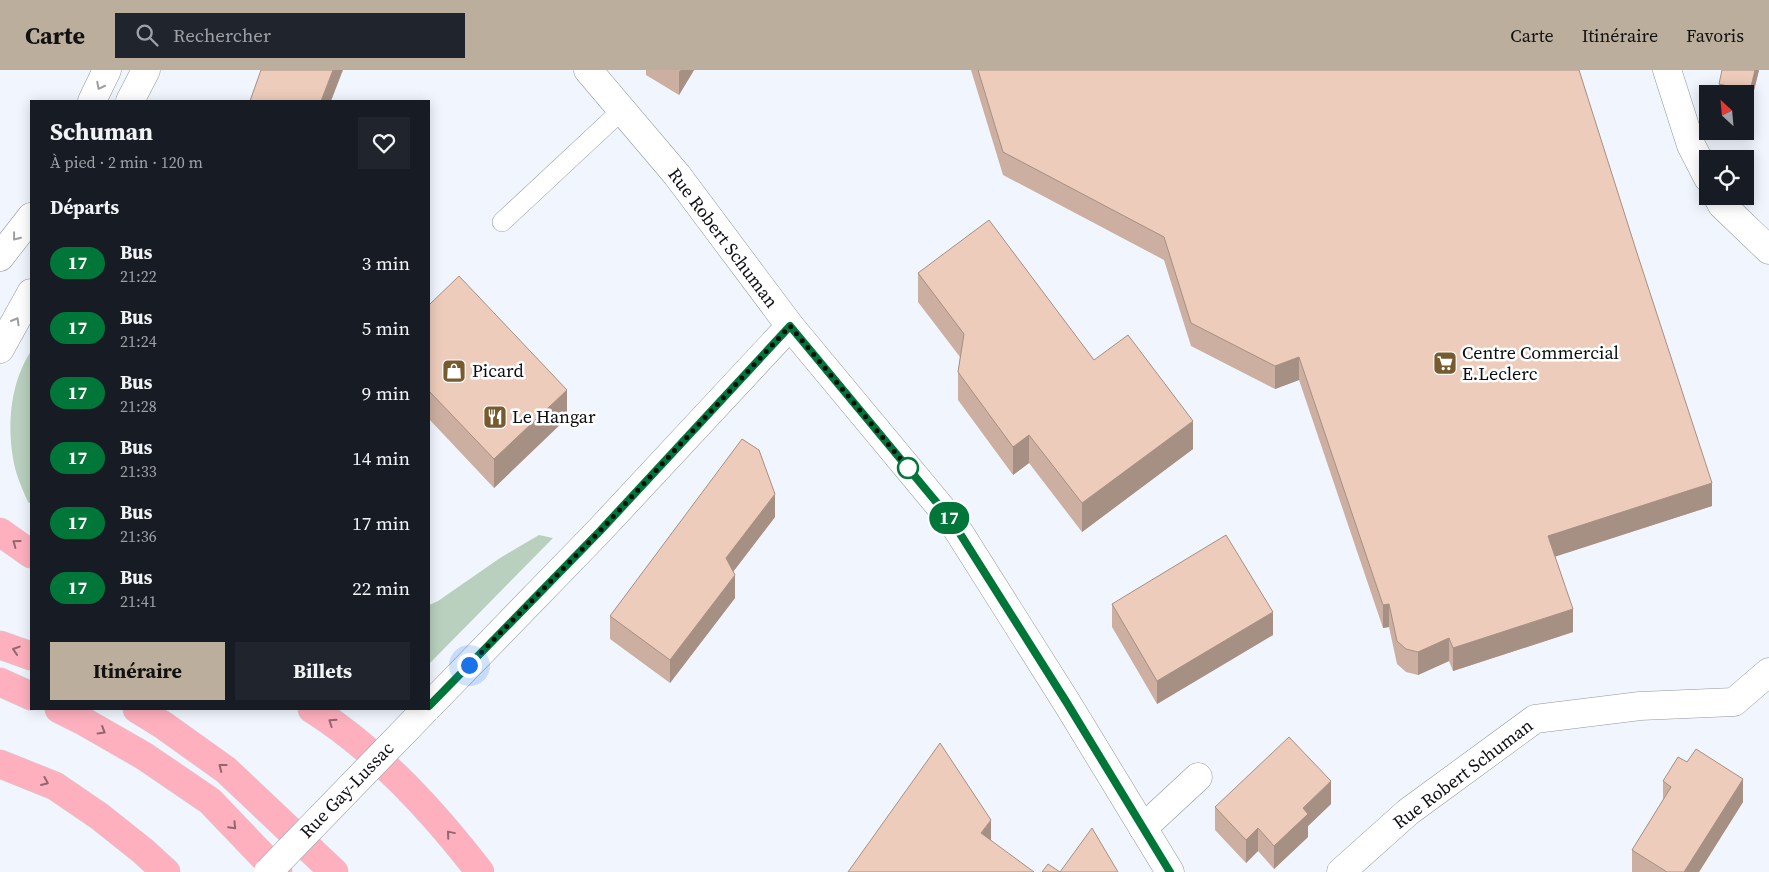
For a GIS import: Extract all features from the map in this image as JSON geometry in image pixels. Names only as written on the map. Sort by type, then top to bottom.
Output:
[{"type":"highway","points":[[0,532],[30,553]]},
{"type":"highway","points":[[0,645],[30,656]]},
{"type":"highway","points":[[0,682],[30,696]]},
{"type":"highway","points":[[61,710],[83,720],[144,756],[210,801],[278,872]]},
{"type":"highway","points":[[139,710],[226,770],[334,872]]},
{"type":"highway","points":[[314,710],[337,725],[388,768],[448,831],[480,872]]},
{"type":"highway","points":[[0,764],[54,786],[99,816],[166,872]]},
{"type":"street","points":[[92,100],[107,70]]},
{"type":"street","points":[[131,100],[146,70]]},
{"type":"street","name":"Rue Robert Schuman","points":[[588,70],[676,175],[790,326],[952,521],[1067,703],[1170,872]]},
{"type":"street","points":[[1667,70],[1690,145],[1699,162]]},
{"type":"street","points":[[1722,205],[1769,250]]},
{"type":"street","points":[[0,257],[30,218]]},
{"type":"street","points":[[0,349],[30,295]]},
{"type":"street","name":"Rue Gay-Lussac","points":[[433,702],[600,531],[790,326]]},
{"type":"street","name":"Rue Robert Schuman","points":[[1341,872],[1408,812],[1535,719],[1640,706],[1734,702],[1769,672]]},
{"type":"street","name":"Rue Gay-Lussac","points":[[268,872],[425,710]]},
{"type":"street","points":[[1144,828],[1198,777]]},
{"type":"lane","points":[[502,222],[622,110]]},
{"type":"green space","points":[[30,353],[30,503],[15,469],[10,430],[12,402],[24,363]]},
{"type":"green space","points":[[539,535],[553,538],[430,663],[430,605],[500,558]]},
{"type":"building","points":[[261,70],[333,70],[321,100],[250,100]]},
{"type":"building","name":"Centre Commercial E.Leclerc","points":[[978,70],[1579,70],[1712,483],[1548,536],[1573,609],[1453,648],[1449,638],[1418,652],[1406,649],[1397,641],[1389,604],[1383,605],[1299,357],[1275,366],[1191,323],[1164,237],[1003,152]]},
{"type":"building","points":[[1722,70],[1755,70],[1751,85],[1719,84]]},
{"type":"building","points":[[989,220],[1094,360],[1128,335],[1193,421],[1082,503],[1029,435],[1013,447],[958,372],[964,334],[918,273]]},
{"type":"building","points":[[459,276],[567,390],[494,459],[430,392],[430,304]]},
{"type":"building","points":[[742,439],[759,450],[775,494],[726,558],[735,575],[670,660],[610,616]]},
{"type":"building","points":[[1226,535],[1273,612],[1157,681],[1112,604]]},
{"type":"building","points":[[1289,737],[1331,781],[1303,808],[1308,814],[1274,846],[1258,828],[1246,840],[1215,807]]},
{"type":"building","points":[[940,743],[991,820],[981,833],[1034,872],[848,872]]},
{"type":"building","points":[[1696,749],[1743,779],[1684,872],[1667,872],[1632,850],[1671,787],[1663,781],[1678,757],[1687,762]]},
{"type":"building","points":[[1092,828],[1118,872],[1060,872]]},
{"type":"building","points":[[1048,864],[1060,872],[1042,872]]},
{"type":"bus line","name":"17","points":[[430,705],[600,531],[790,326],[952,521],[1067,703],[1170,872]]},
{"type":"place","name":"Centre Commercial E.Leclerc","points":[[1445,363]]},
{"type":"place","name":"Picard","points":[[454,371]]},
{"type":"place","name":"Le Hangar","points":[[495,417]]},
{"type":"route","points":[[469,665],[600,531],[790,326],[908,468]]}]
